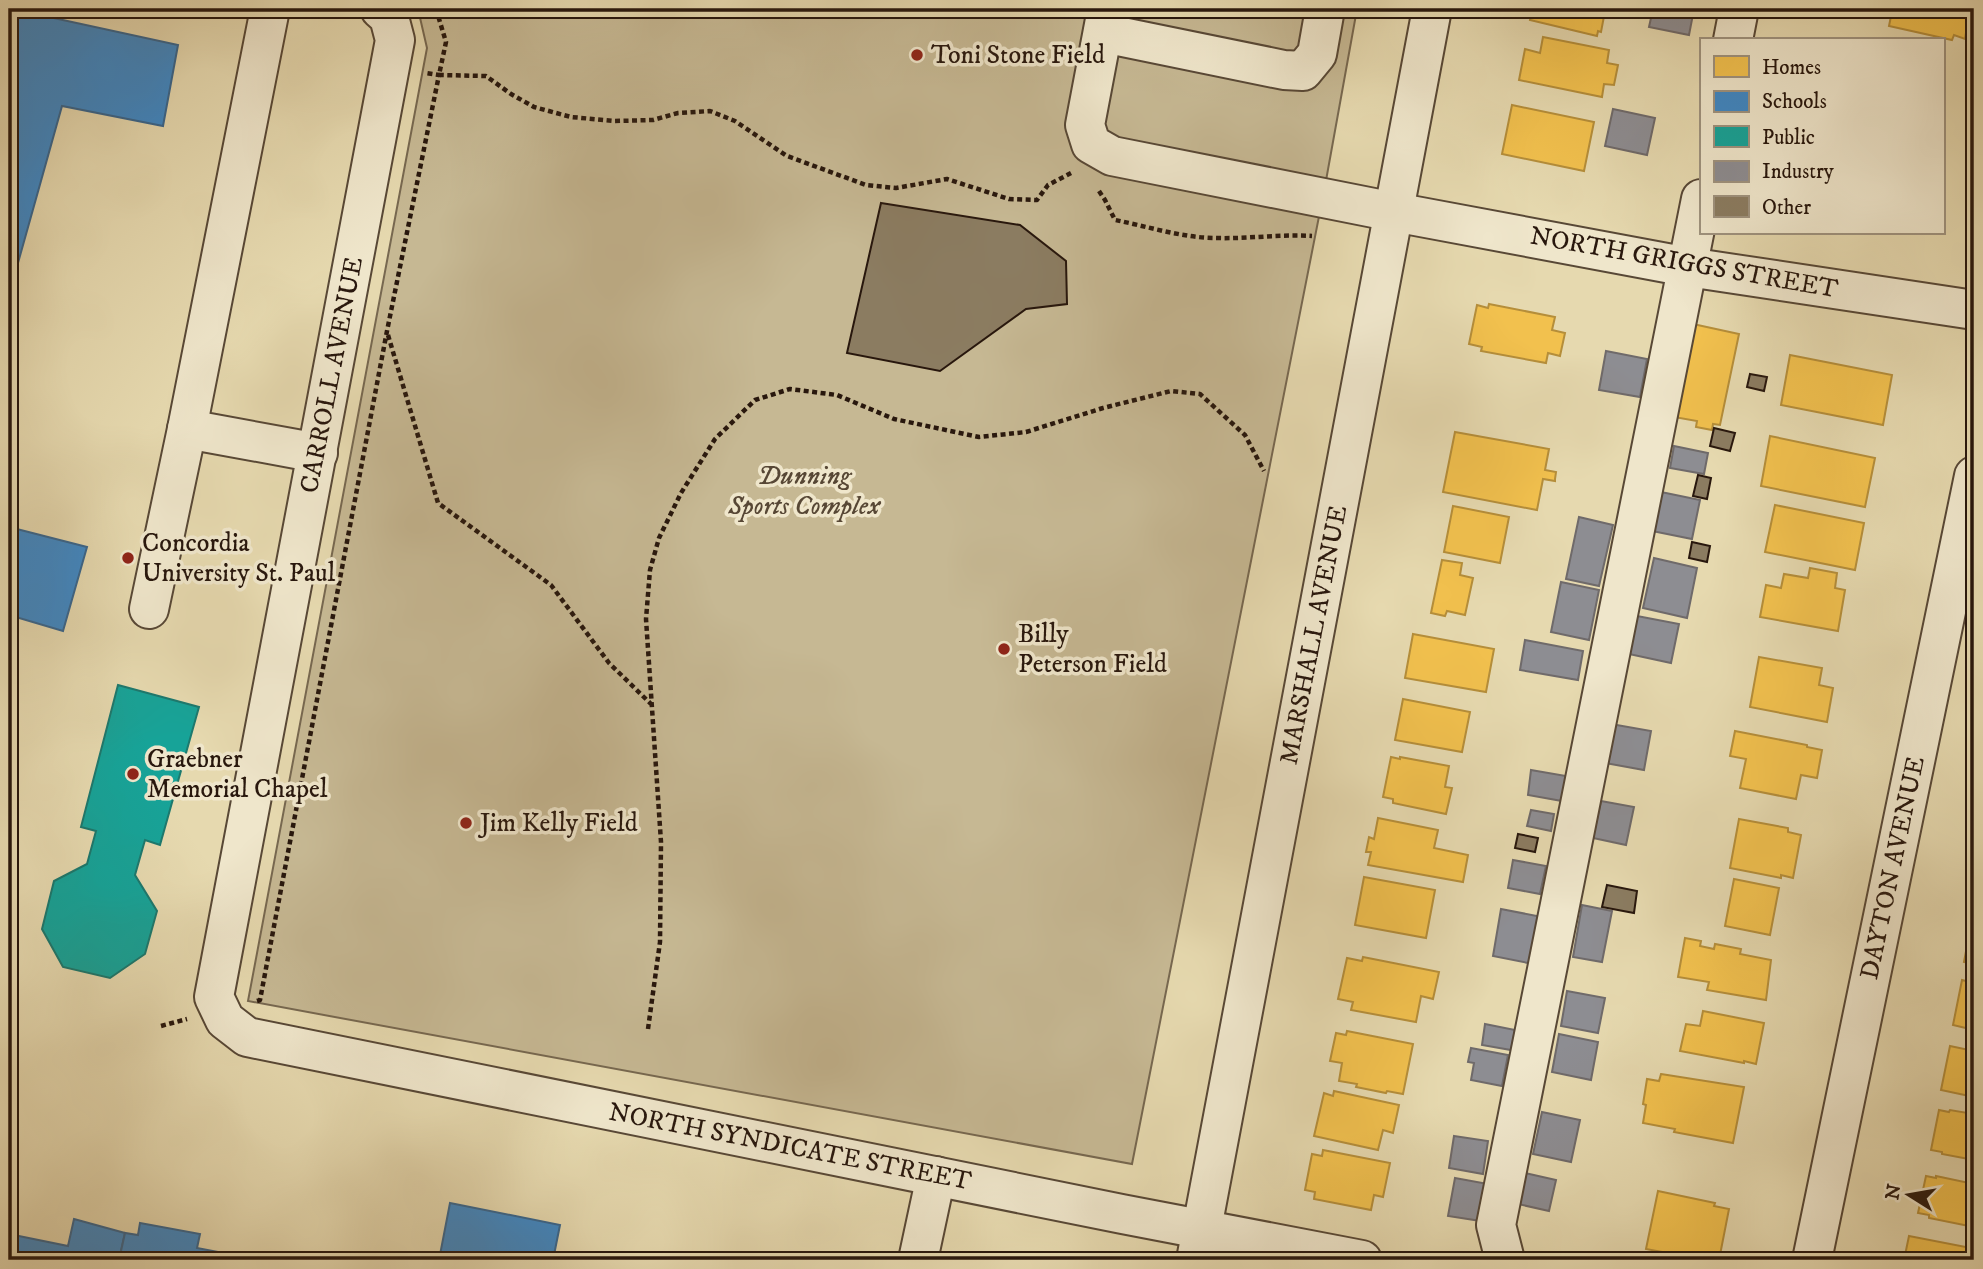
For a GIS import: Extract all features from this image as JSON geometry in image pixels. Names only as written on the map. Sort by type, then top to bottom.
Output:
[{"type":"street","points":[[149,610],[270,9]]},
{"type":"street","points":[[1105,21],[1284,70],[1304,71],[1317,54],[1325,9]]},
{"type":"street","name":"MARSHALL AVENUE","points":[[1199,1245],[1432,9]]},
{"type":"street","points":[[1733,38],[1739,9]]},
{"type":"street","name":"CARROLL AVENUE","points":[[238,1012],[214,997],[395,40],[384,13]]},
{"type":"street","name":"NORTH GRIGGS STREET","points":[[1105,21],[1085,125],[1091,144],[1112,156],[1688,267],[1974,310]]},
{"type":"street","points":[[1505,1260],[1496,1225],[1700,205]]},
{"type":"street","points":[[187,429],[318,453]]},
{"type":"street","name":"DAYTON AVENUE","points":[[1812,1260],[1974,476]]},
{"type":"street","name":"NORTH SYNDICATE STREET","points":[[238,1012],[247,1037],[936,1176],[1199,1245],[1362,1260]]},
{"type":"street","points":[[918,1260],[936,1176]]},
{"type":"path","points":[[238,1012],[260,1000],[387,331],[446,42],[436,9]]},
{"type":"path","points":[[424,72],[486,76],[534,107],[571,117],[615,121],[653,120],[678,113],[710,111],[735,121],[787,156],[866,185],[897,188],[947,179],[1009,199],[1037,200],[1048,185],[1076,170]]},
{"type":"path","points":[[1069,174],[1080,177]]},
{"type":"path","points":[[1098,190],[1115,219],[1213,239],[1267,235],[1309,236]]},
{"type":"path","points":[[387,331],[438,503],[551,585],[609,663],[652,705]]},
{"type":"path","points":[[648,1029],[660,942],[661,842],[646,619],[650,570],[659,538],[681,493],[715,439],[755,400],[790,389],[837,395],[894,419],[979,437],[1026,432],[1103,408],[1171,391],[1199,394],[1245,435],[1264,471]]},
{"type":"path","points":[[161,1026],[187,1019]]},
{"type":"green space","name":"Dunning Sports Complex","points":[[418,9],[1357,9],[1325,186],[1132,1164],[248,1001],[427,48]]},
{"type":"building: Homes","points":[[1532,9],[1605,11],[1601,32],[1598,31],[1597,36],[1530,20]]},
{"type":"building: Homes","points":[[1901,9],[1970,9],[1965,39],[1954,35],[1952,40],[1889,26],[1892,11],[1900,12]]},
{"type":"building: Homes","points":[[1543,37],[1609,50],[1607,63],[1618,65],[1614,85],[1604,84],[1602,97],[1519,80],[1525,49],[1540,53]]},
{"type":"building: Homes","points":[[1512,105],[1594,122],[1584,171],[1502,154]]},
{"type":"building: Homes","points":[[1489,304],[1555,317],[1552,330],[1565,333],[1560,356],[1548,353],[1546,363],[1481,351],[1482,347],[1469,344],[1477,305],[1488,308]]},
{"type":"building: Homes","points":[[1693,324],[1739,334],[1720,425],[1713,424],[1712,430],[1696,427],[1697,421],[1674,417]]},
{"type":"building: Homes","points":[[1790,355],[1892,375],[1883,425],[1781,405]]},
{"type":"building: Homes","points":[[1455,432],[1549,449],[1545,470],[1556,472],[1555,481],[1543,479],[1537,510],[1443,492]]},
{"type":"building: Homes","points":[[1770,436],[1875,458],[1865,507],[1761,486]]},
{"type":"building: Homes","points":[[1775,505],[1864,523],[1855,570],[1765,552]]},
{"type":"building: Homes","points":[[1453,506],[1509,517],[1500,563],[1444,552]]},
{"type":"building: Homes","points":[[1442,560],[1462,563],[1460,575],[1473,578],[1465,615],[1447,611],[1445,616],[1431,613]]},
{"type":"building: Homes","points":[[1810,568],[1837,573],[1835,588],[1845,590],[1838,631],[1760,617],[1766,585],[1781,588],[1784,574],[1808,578]]},
{"type":"building: Homes","points":[[1413,634],[1494,649],[1486,692],[1405,678]]},
{"type":"building: Homes","points":[[1759,657],[1822,668],[1819,685],[1833,688],[1827,722],[1750,707]]},
{"type":"building: Homes","points":[[1403,699],[1470,712],[1462,752],[1395,740]]},
{"type":"building: Homes","points":[[1735,731],[1822,750],[1817,778],[1801,775],[1796,799],[1740,788],[1746,759],[1730,756]]},
{"type":"building: Homes","points":[[1391,757],[1449,766],[1445,787],[1452,788],[1446,814],[1393,803],[1393,799],[1383,797]]},
{"type":"building: Homes","points":[[1378,818],[1438,830],[1434,848],[1468,855],[1463,882],[1368,865],[1371,852],[1366,852],[1369,837],[1374,839]]},
{"type":"building: Homes","points":[[1739,819],[1788,828],[1788,832],[1801,835],[1793,878],[1730,868]]},
{"type":"building: Homes","points":[[1364,877],[1435,890],[1426,938],[1355,925]]},
{"type":"building: Homes","points":[[1734,879],[1779,888],[1770,935],[1725,926]]},
{"type":"building: Homes","points":[[1974,914],[1974,964],[1964,962]]},
{"type":"building: Homes","points":[[1685,938],[1701,941],[1700,946],[1714,949],[1715,944],[1741,949],[1740,954],[1771,960],[1766,1000],[1707,990],[1709,982],[1678,977]]},
{"type":"building: Homes","points":[[1363,957],[1439,972],[1433,999],[1421,996],[1416,1022],[1351,1010],[1353,1002],[1338,999],[1347,958],[1362,961]]},
{"type":"building: Homes","points":[[1962,980],[1974,983],[1974,1030],[1953,1025]]},
{"type":"building: Homes","points":[[1703,1011],[1764,1023],[1756,1064],[1680,1051],[1686,1024],[1700,1026]]},
{"type":"building: Homes","points":[[1347,1031],[1413,1044],[1403,1094],[1356,1087],[1357,1084],[1339,1081],[1342,1063],[1330,1061],[1336,1033],[1346,1035]]},
{"type":"building: Homes","points":[[1950,1046],[1974,1051],[1974,1097],[1941,1090]]},
{"type":"building: Homes","points":[[1661,1074],[1744,1087],[1733,1143],[1643,1123],[1647,1079],[1659,1081]]},
{"type":"building: Homes","points":[[1334,1091],[1399,1105],[1393,1133],[1383,1130],[1378,1150],[1314,1136],[1324,1093],[1333,1096]]},
{"type":"building: Homes","points":[[1939,1110],[1974,1114],[1974,1160],[1931,1150]]},
{"type":"building: Homes","points":[[1323,1150],[1390,1163],[1383,1197],[1374,1195],[1371,1210],[1314,1199],[1315,1192],[1305,1190],[1312,1154],[1322,1156]]},
{"type":"building: Homes","points":[[1926,1176],[1974,1184],[1974,1227],[1929,1218],[1929,1215],[1918,1213]]},
{"type":"building: Homes","points":[[1658,1191],[1715,1203],[1714,1206],[1729,1209],[1719,1260],[1646,1249]]},
{"type":"building: Homes","points":[[1909,1236],[1971,1248],[1969,1260],[1904,1260]]},
{"type":"building: Schools","points":[[26,12],[178,45],[163,126],[62,106],[9,295],[9,22]]},
{"type":"building: Schools","points":[[9,527],[87,547],[63,631],[9,615]]},
{"type":"building: Schools","points":[[450,1203],[560,1225],[553,1260],[439,1260]]},
{"type":"building: Schools","points":[[74,1219],[125,1233],[119,1260],[9,1260],[9,1234],[68,1246]]},
{"type":"building: Schools","points":[[140,1223],[200,1234],[197,1248],[260,1260],[119,1260],[125,1233],[138,1235]]},
{"type":"building: Public","points":[[118,685],[199,707],[160,845],[145,840],[135,875],[157,911],[145,954],[110,978],[63,967],[42,929],[54,881],[87,864],[96,831],[81,827]]},
{"type":"building: Industry","points":[[1653,9],[1694,9],[1689,35],[1649,27]]},
{"type":"building: Industry","points":[[1613,109],[1655,118],[1647,155],[1605,146]]},
{"type":"building: Industry","points":[[1606,351],[1647,359],[1640,397],[1599,390]]},
{"type":"building: Industry","points":[[1674,446],[1708,453],[1704,474],[1670,468]]},
{"type":"building: Industry","points":[[1661,492],[1700,500],[1692,539],[1652,531]]},
{"type":"building: Industry","points":[[1579,517],[1613,525],[1599,586],[1566,579]]},
{"type":"building: Industry","points":[[1654,558],[1697,568],[1687,618],[1643,608]]},
{"type":"building: Industry","points":[[1561,582],[1599,590],[1589,640],[1551,632]]},
{"type":"building: Industry","points":[[1637,616],[1679,624],[1671,663],[1629,654]]},
{"type":"building: Industry","points":[[1525,640],[1583,651],[1578,680],[1520,670]]},
{"type":"building: Industry","points":[[1611,724],[1651,731],[1644,770],[1605,763]]},
{"type":"building: Industry","points":[[1531,770],[1566,776],[1562,801],[1528,795]]},
{"type":"building: Industry","points":[[1601,801],[1634,807],[1626,845],[1593,838]]},
{"type":"building: Industry","points":[[1531,810],[1554,814],[1551,831],[1527,826]]},
{"type":"building: Industry","points":[[1513,860],[1546,866],[1540,894],[1508,888]]},
{"type":"building: Industry","points":[[1582,905],[1612,911],[1602,962],[1573,957]]},
{"type":"building: Industry","points":[[1501,909],[1542,917],[1533,964],[1493,956]]},
{"type":"building: Industry","points":[[1567,991],[1605,998],[1598,1033],[1561,1026]]},
{"type":"building: Industry","points":[[1485,1024],[1515,1030],[1511,1050],[1482,1045]]},
{"type":"building: Industry","points":[[1559,1034],[1598,1042],[1591,1080],[1552,1072]]},
{"type":"building: Industry","points":[[1471,1048],[1508,1055],[1502,1086],[1471,1080],[1474,1063],[1468,1062]]},
{"type":"building: Industry","points":[[1542,1112],[1580,1120],[1571,1162],[1533,1154]]},
{"type":"building: Industry","points":[[1454,1136],[1488,1141],[1483,1174],[1449,1168]]},
{"type":"building: Industry","points":[[1525,1173],[1556,1180],[1549,1211],[1518,1204]]},
{"type":"building: Industry","points":[[1455,1178],[1488,1184],[1481,1221],[1448,1216]]},
{"type":"building: Other","points":[[881,203],[1020,225],[1066,261],[1067,304],[1026,309],[940,371],[847,353]]},
{"type":"building: Other","points":[[1750,374],[1767,377],[1764,391],[1747,387]]},
{"type":"building: Other","points":[[1714,428],[1735,433],[1730,451],[1710,446]]},
{"type":"building: Other","points":[[1698,475],[1711,478],[1707,499],[1693,496]]},
{"type":"building: Other","points":[[1692,542],[1710,546],[1707,562],[1689,558]]},
{"type":"building: Other","points":[[1518,834],[1538,838],[1535,852],[1515,848]]},
{"type":"building: Other","points":[[1607,885],[1637,891],[1634,913],[1602,907]]},
{"type":"place","name":"Toni Stone Field","points":[[917,55]]},
{"type":"place","name":"Concordia University St. Paul","points":[[128,558]]},
{"type":"place","name":"Billy Peterson Field","points":[[1004,649]]},
{"type":"place","name":"Graebner Memorial Chapel","points":[[133,774]]},
{"type":"place","name":"Jim Kelly Field","points":[[466,823]]}]
